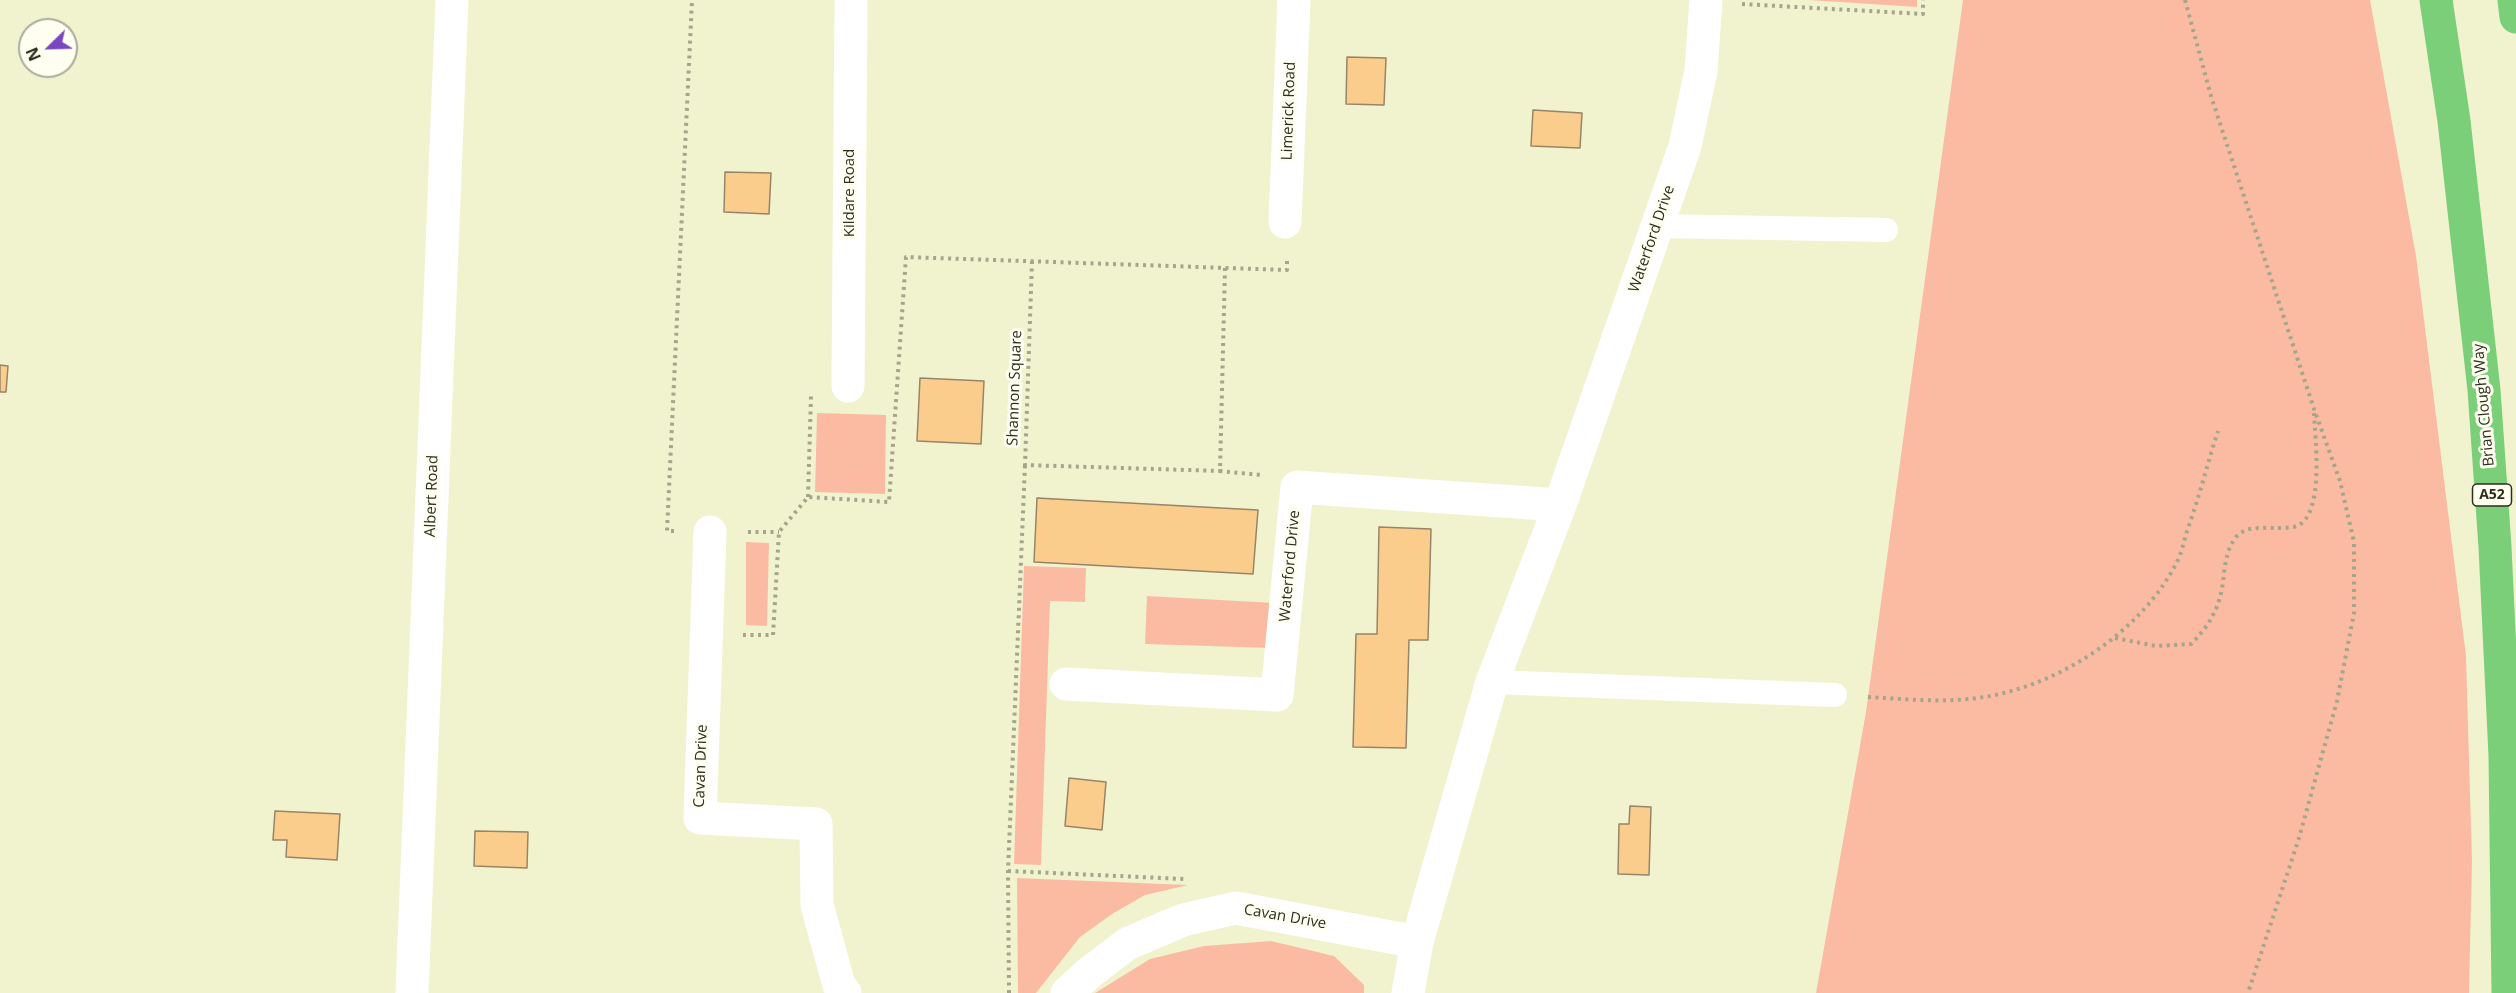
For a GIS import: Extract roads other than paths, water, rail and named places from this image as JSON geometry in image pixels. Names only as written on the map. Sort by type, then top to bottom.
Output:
[{"type":"highway","name":"Brian Clough Way","points":[[2436,0],[2454,121],[2484,390],[2495,547],[2505,756],[2508,993]]},
{"type":"highway","points":[[2514,0],[2516,17]]},
{"type":"street","name":"Albert Road","points":[[412,993],[452,0]]},
{"type":"street","name":"Kildare Road","points":[[848,386],[851,0]]},
{"type":"street","name":"Limerick Road","points":[[1285,222],[1294,0]]},
{"type":"street","name":"Waterford Drive","points":[[1408,993],[1417,942],[1491,682],[1560,505],[1685,146],[1701,71],[1706,1]]},
{"type":"street","name":"Waterford Drive","points":[[1066,684],[1277,695],[1297,487],[1560,505]]},
{"type":"street","name":"Cavan Drive","points":[[710,532],[700,818],[816,824],[817,905],[836,976],[845,993]]},
{"type":"street","name":"Cavan Drive","points":[[1067,993],[1127,944],[1183,920],[1236,908],[1417,942]]},
{"type":"lane","points":[[1657,225],[1887,230]]},
{"type":"lane","points":[[1491,682],[1835,695]]}]
